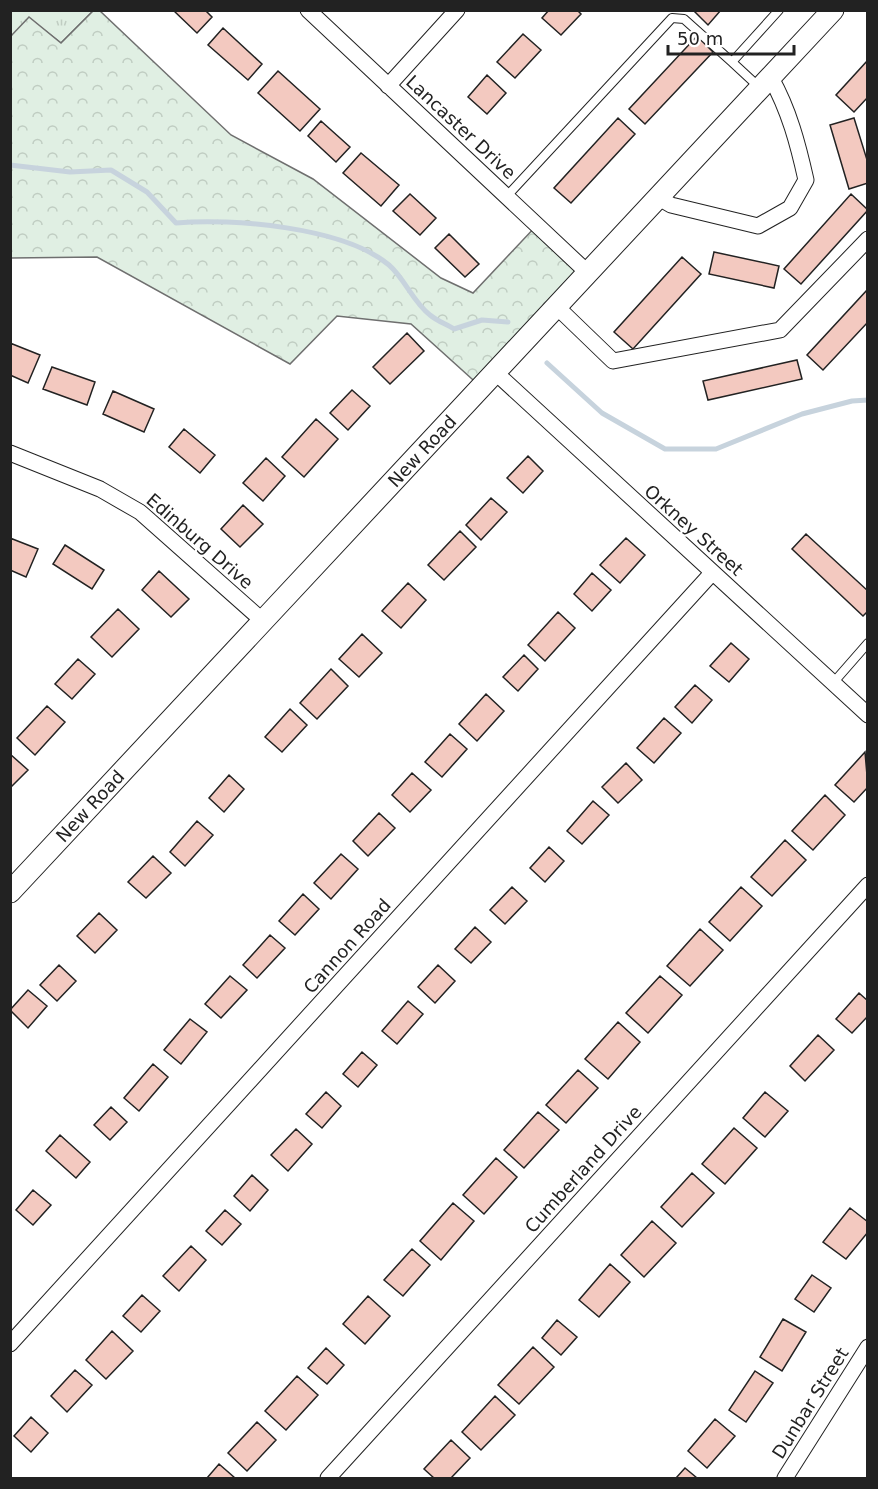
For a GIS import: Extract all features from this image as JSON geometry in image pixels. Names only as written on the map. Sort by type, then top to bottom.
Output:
[{"type":"street","name":"Lancaster Drive","points":[[308,10],[588,273]]},
{"type":"street","points":[[388,86],[457,10]]},
{"type":"street","name":"New Road","points":[[10,892],[496,374],[833,10]]},
{"type":"street","points":[[659,198],[671,205],[758,226],[790,208],[806,180],[799,147],[784,100],[766,83]]},
{"type":"street","points":[[557,307],[613,360],[780,330],[867,239]]},
{"type":"street","name":"Orkney Street","points":[[496,374],[867,715]]},
{"type":"street","name":"Edinburg Drive","points":[[10,453],[100,489],[140,512],[263,621]]},
{"type":"street","name":"Cannon Road","points":[[10,1344],[712,573]]},
{"type":"street","name":"Cumberland Drive","points":[[328,1479],[867,885]]},
{"type":"street","name":"Dunbar Street","points":[[785,1479],[867,1347]]},
{"type":"lane","points":[[732,62],[779,10]]},
{"type":"lane","points":[[506,196],[672,18],[684,19],[732,62],[766,83]]},
{"type":"lane","points":[[833,683],[867,643]]},
{"type":"green space","points":[[11,11],[93,11],[61,43],[29,18],[11,37]]},
{"type":"green space","points":[[93,11],[100,11],[231,135],[313,179],[441,278],[473,293],[537,225],[588,273],[482,388],[411,324],[337,316],[290,364],[97,257],[11,258],[10,37],[29,17],[61,43]]},
{"type":"building","points":[[173,10],[205,10],[212,17],[197,33]]},
{"type":"building","points":[[549,10],[577,10],[581,14],[561,35],[542,18]]},
{"type":"building","points":[[693,10],[721,10],[708,25]]},
{"type":"building","points":[[223,28],[262,64],[248,80],[208,45]]},
{"type":"building","points":[[523,34],[541,50],[515,78],[497,62]]},
{"type":"building","points":[[697,36],[713,52],[645,124],[629,109]]},
{"type":"building","points":[[868,60],[868,97],[854,112],[836,95]]},
{"type":"building","points":[[278,71],[320,109],[300,131],[258,93]]},
{"type":"building","points":[[487,75],[506,93],[487,114],[468,97]]},
{"type":"building","points":[[618,118],[635,134],[571,203],[554,188]]},
{"type":"building","points":[[854,118],[868,163],[868,183],[849,189],[830,125]]},
{"type":"building","points":[[321,121],[350,147],[336,162],[308,136]]},
{"type":"building","points":[[361,153],[399,185],[381,206],[343,173]]},
{"type":"building","points":[[410,194],[436,218],[420,235],[393,211]]},
{"type":"building","points":[[851,194],[868,210],[801,284],[784,269]]},
{"type":"building","points":[[449,234],[479,264],[465,277],[435,248]]},
{"type":"building","points":[[714,252],[779,266],[774,288],[709,274]]},
{"type":"building","points":[[682,257],[701,274],[633,349],[614,332]]},
{"type":"building","points":[[868,289],[868,322],[823,370],[807,355]]},
{"type":"building","points":[[407,333],[424,351],[390,384],[373,367]]},
{"type":"building","points":[[10,343],[40,355],[28,383],[10,375]]},
{"type":"building","points":[[797,360],[802,379],[708,400],[703,381]]},
{"type":"building","points":[[52,367],[95,382],[87,405],[43,389]]},
{"type":"building","points":[[352,390],[370,406],[348,430],[330,413]]},
{"type":"building","points":[[113,391],[154,409],[144,432],[103,414]]},
{"type":"building","points":[[316,419],[338,439],[304,477],[282,457]]},
{"type":"building","points":[[184,429],[215,455],[200,473],[169,447]]},
{"type":"building","points":[[528,456],[543,471],[523,493],[507,478]]},
{"type":"building","points":[[266,458],[285,476],[263,501],[243,483]]},
{"type":"building","points":[[491,498],[507,512],[481,540],[466,525]]},
{"type":"building","points":[[243,505],[263,524],[240,547],[221,529]]},
{"type":"building","points":[[460,531],[476,547],[444,580],[428,565]]},
{"type":"building","points":[[806,534],[868,591],[868,611],[863,616],[792,549]]},
{"type":"building","points":[[10,538],[38,549],[26,577],[10,570]]},
{"type":"building","points":[[626,538],[645,555],[620,583],[600,565]]},
{"type":"building","points":[[65,545],[104,570],[92,589],[53,564]]},
{"type":"building","points":[[159,571],[189,599],[171,617],[142,590]]},
{"type":"building","points":[[592,573],[611,590],[592,611],[574,594]]},
{"type":"building","points":[[408,583],[426,600],[401,628],[382,611]]},
{"type":"building","points":[[118,609],[139,629],[112,657],[91,637]]},
{"type":"building","points":[[558,612],[575,628],[545,661],[528,645]]},
{"type":"building","points":[[362,634],[382,653],[359,677],[339,659]]},
{"type":"building","points":[[731,643],[749,659],[729,682],[710,666]]},
{"type":"building","points":[[524,655],[538,669],[518,691],[503,677]]},
{"type":"building","points":[[78,659],[95,674],[72,699],[55,684]]},
{"type":"building","points":[[331,669],[348,686],[317,719],[300,703]]},
{"type":"building","points":[[695,685],[712,700],[692,723],[675,707]]},
{"type":"building","points":[[486,694],[504,711],[477,741],[459,724]]},
{"type":"building","points":[[47,706],[65,722],[35,755],[17,738]]},
{"type":"building","points":[[290,709],[307,725],[282,752],[265,737]]},
{"type":"building","points":[[664,718],[681,733],[654,763],[637,748]]},
{"type":"building","points":[[450,734],[467,749],[442,777],[425,762]]},
{"type":"building","points":[[865,752],[868,787],[854,802],[835,785]]},
{"type":"building","points":[[10,754],[28,770],[10,788]]},
{"type":"building","points":[[626,763],[642,780],[618,803],[602,787]]},
{"type":"building","points":[[412,773],[431,790],[410,812],[392,795]]},
{"type":"building","points":[[229,775],[244,789],[224,812],[209,798]]},
{"type":"building","points":[[825,795],[845,815],[813,850],[792,831]]},
{"type":"building","points":[[593,801],[609,815],[582,844],[567,831]]},
{"type":"building","points":[[379,813],[395,828],[368,856],[353,841]]},
{"type":"building","points":[[197,821],[213,835],[185,866],[170,852]]},
{"type":"building","points":[[785,840],[806,860],[772,896],[751,877]]},
{"type":"building","points":[[549,847],[564,861],[545,882],[530,868]]},
{"type":"building","points":[[341,854],[358,869],[331,899],[314,883]]},
{"type":"building","points":[[153,856],[171,873],[146,898],[128,882]]},
{"type":"building","points":[[512,887],[527,901],[505,924],[490,910]]},
{"type":"building","points":[[741,887],[762,906],[730,941],[709,922]]},
{"type":"building","points":[[303,894],[319,909],[295,935],[279,921]]},
{"type":"building","points":[[99,913],[117,930],[95,953],[77,936]]},
{"type":"building","points":[[475,927],[491,942],[471,963],[455,949]]},
{"type":"building","points":[[700,929],[723,950],[690,986],[667,966]]},
{"type":"building","points":[[270,935],[285,948],[257,978],[243,965]]},
{"type":"building","points":[[59,965],[76,981],[57,1001],[40,985]]},
{"type":"building","points":[[438,965],[455,981],[435,1003],[418,987]]},
{"type":"building","points":[[230,976],[247,990],[221,1018],[205,1004]]},
{"type":"building","points":[[660,976],[682,995],[648,1033],[626,1013]]},
{"type":"building","points":[[28,990],[47,1006],[28,1028],[10,1010]]},
{"type":"building","points":[[859,993],[868,1001],[868,1016],[852,1033],[836,1019]]},
{"type":"building","points":[[408,1001],[423,1014],[397,1044],[382,1031]]},
{"type":"building","points":[[190,1019],[207,1032],[181,1064],[164,1050]]},
{"type":"building","points":[[618,1022],[640,1042],[608,1079],[585,1059]]},
{"type":"building","points":[[818,1035],[834,1050],[805,1081],[790,1066]]},
{"type":"building","points":[[362,1052],[377,1065],[358,1087],[343,1074]]},
{"type":"building","points":[[153,1064],[168,1077],[139,1111],[124,1098]]},
{"type":"building","points":[[578,1070],[598,1088],[566,1123],[546,1105]]},
{"type":"building","points":[[326,1092],[341,1106],[322,1128],[306,1114]]},
{"type":"building","points":[[765,1092],[788,1111],[765,1137],[743,1118]]},
{"type":"building","points":[[111,1107],[127,1122],[110,1140],[94,1125]]},
{"type":"building","points":[[538,1112],[559,1130],[524,1168],[504,1150]]},
{"type":"building","points":[[734,1128],[757,1148],[725,1184],[702,1164]]},
{"type":"building","points":[[296,1129],[312,1144],[288,1171],[271,1155]]},
{"type":"building","points":[[60,1135],[90,1162],[76,1178],[46,1151]]},
{"type":"building","points":[[496,1158],[517,1177],[484,1214],[463,1195]]},
{"type":"building","points":[[692,1173],[714,1193],[682,1227],[661,1207]]},
{"type":"building","points":[[252,1175],[268,1190],[250,1211],[234,1196]]},
{"type":"building","points":[[33,1190],[51,1205],[33,1225],[16,1210]]},
{"type":"building","points":[[453,1203],[474,1221],[441,1260],[420,1241]]},
{"type":"building","points":[[850,1208],[868,1222],[868,1232],[846,1259],[823,1242]]},
{"type":"building","points":[[225,1210],[241,1224],[222,1245],[206,1231]]},
{"type":"building","points":[[652,1221],[676,1243],[644,1277],[621,1255]]},
{"type":"building","points":[[191,1246],[206,1260],[179,1291],[163,1276]]},
{"type":"building","points":[[412,1249],[430,1265],[403,1296],[384,1280]]},
{"type":"building","points":[[610,1264],[630,1282],[599,1317],[579,1300]]},
{"type":"building","points":[[812,1275],[831,1288],[814,1312],[795,1299]]},
{"type":"building","points":[[142,1295],[160,1311],[141,1332],[123,1316]]},
{"type":"building","points":[[368,1296],[390,1316],[365,1344],[343,1324]]},
{"type":"building","points":[[783,1319],[806,1332],[782,1371],[760,1357]]},
{"type":"building","points":[[557,1320],[577,1337],[561,1355],[542,1338]]},
{"type":"building","points":[[112,1331],[133,1351],[106,1379],[86,1360]]},
{"type":"building","points":[[533,1347],[554,1367],[519,1404],[498,1385]]},
{"type":"building","points":[[326,1348],[344,1365],[327,1384],[308,1368]]},
{"type":"building","points":[[75,1370],[92,1385],[67,1412],[51,1396]]},
{"type":"building","points":[[755,1371],[773,1383],[746,1422],[729,1410]]},
{"type":"building","points":[[297,1376],[318,1395],[286,1430],[265,1411]]},
{"type":"building","points":[[495,1396],[515,1415],[481,1450],[462,1432]]},
{"type":"building","points":[[31,1417],[48,1433],[31,1452],[14,1436]]},
{"type":"building","points":[[715,1419],[735,1436],[707,1468],[688,1451]]},
{"type":"building","points":[[257,1422],[276,1440],[247,1471],[228,1453]]},
{"type":"building","points":[[451,1440],[470,1458],[451,1478],[434,1478],[424,1469]]},
{"type":"building","points":[[219,1464],[235,1478],[207,1478]]},
{"type":"building","points":[[685,1468],[697,1478],[676,1478]]},
{"type":"waterway","points":[[10,165],[70,172],[111,170],[147,192],[176,223],[256,224],[317,234],[345,242],[369,252],[389,265],[424,310],[454,329],[482,320],[508,322]]},
{"type":"waterway","points":[[547,363],[602,413],[665,449],[716,449],[802,414],[852,401],[868,400]]}]
